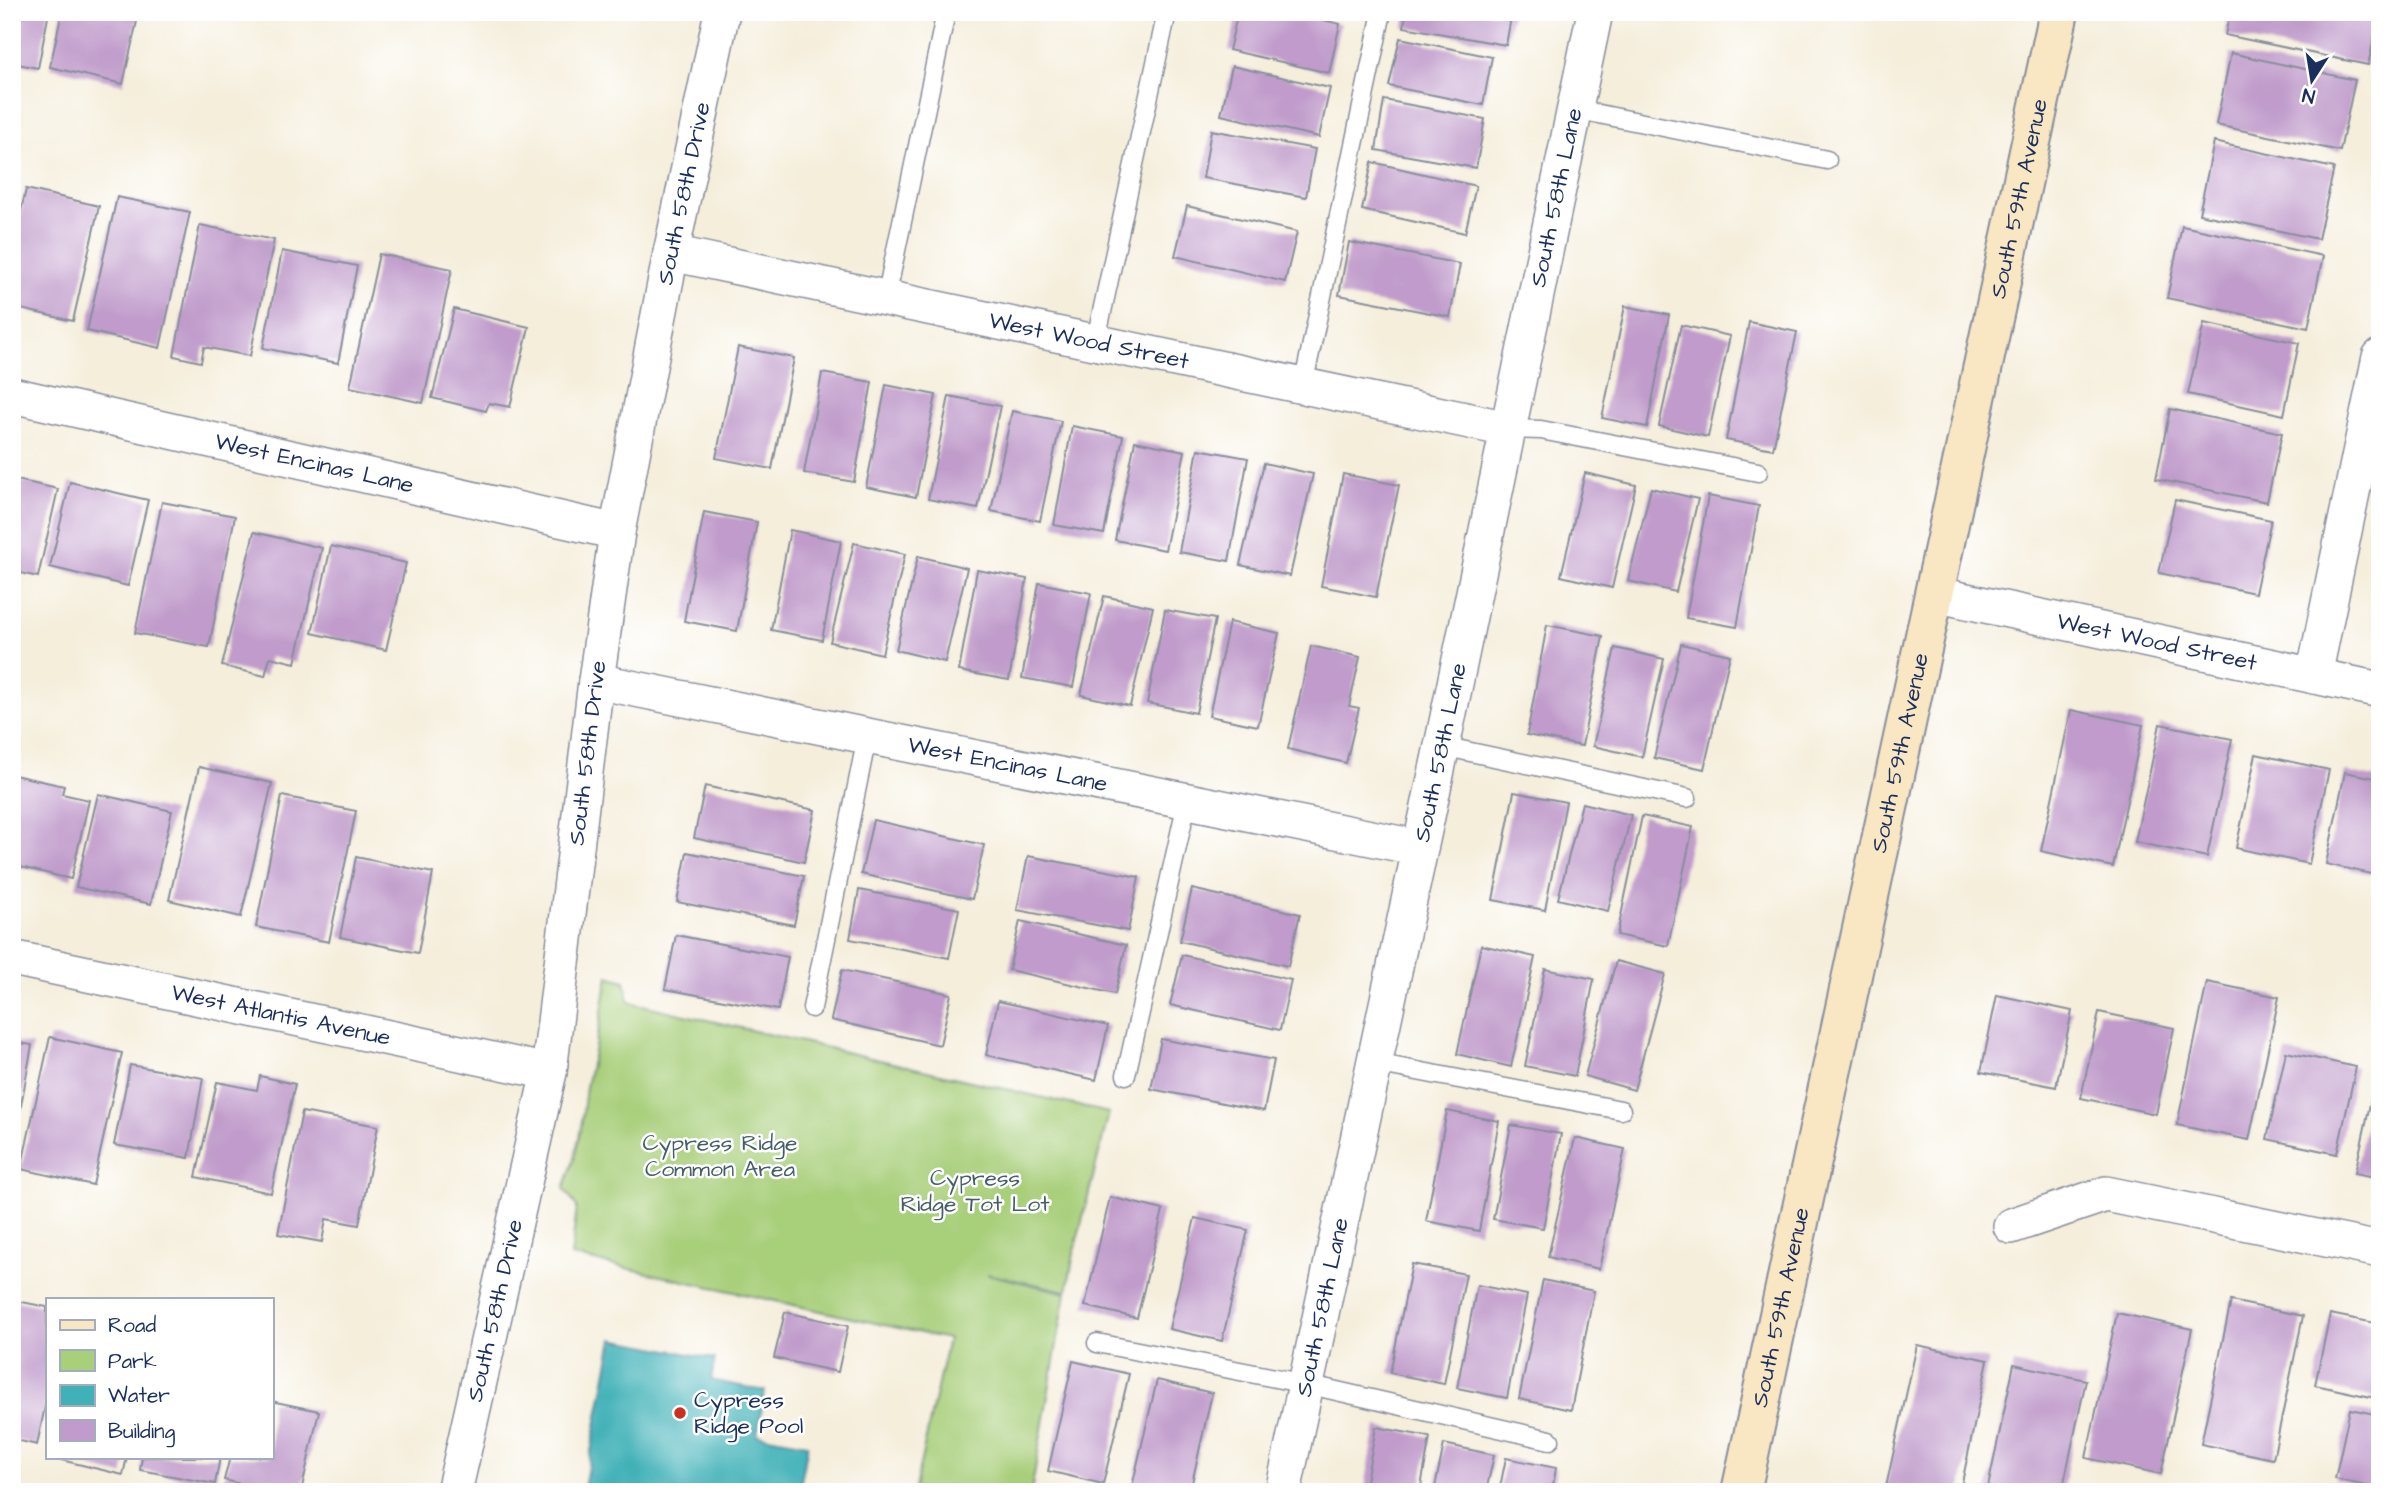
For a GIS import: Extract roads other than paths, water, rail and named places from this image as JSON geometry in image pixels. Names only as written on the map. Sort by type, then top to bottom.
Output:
[{"type":"main road","name":"South 59th Avenue","points":[[1741,1492],[2059,12]]},
{"type":"street","name":"South 58th Drive","points":[[454,1492],[549,1072],[596,681],[617,532],[671,253],[722,12]]},
{"type":"street","name":"South 58th Lane","points":[[1283,1492],[1595,12]]},
{"type":"street","name":"West Wood Street","points":[[671,253],[1507,429]]},
{"type":"street","points":[[2314,676],[2380,357]]},
{"type":"street","name":"West Encinas Lane","points":[[12,395],[617,532]]},
{"type":"street","name":"West Wood Street","points":[[1934,594],[2380,690]]},
{"type":"street","name":"West Encinas Lane","points":[[596,681],[1420,848]]},
{"type":"street","name":"West Atlantis Avenue","points":[[12,958],[549,1072]]},
{"type":"street","points":[[2011,1226],[2106,1194],[2380,1250]]},
{"type":"lane","points":[[886,298],[946,12]]},
{"type":"lane","points":[[1095,344],[1167,12]]},
{"type":"lane","points":[[1303,386],[1382,12]]},
{"type":"lane","points":[[1574,109],[1827,160]]},
{"type":"lane","points":[[1507,429],[1541,430],[1758,472]]},
{"type":"lane","points":[[812,1008],[867,737]]},
{"type":"lane","points":[[1442,746],[1687,798]]},
{"type":"lane","points":[[1126,1075],[1187,802]]},
{"type":"lane","points":[[1375,1063],[1621,1110]]},
{"type":"lane","points":[[1097,1343],[1306,1384],[1550,1440]]},
{"type":"water","name":"Cypress Ridge Pool","points":[[613,1339],[715,1359],[711,1380],[765,1391],[757,1435],[808,1444],[799,1492],[583,1492]]},
{"type":"place","name":"Cypress Ridge Pool","points":[[680,1413]]},
{"type":"park label","name":"Cypress Ridge Common Area","points":[[720,1156]]},
{"type":"park label","name":"Cypress Ridge Tot Lot","points":[[975,1191]]}]
